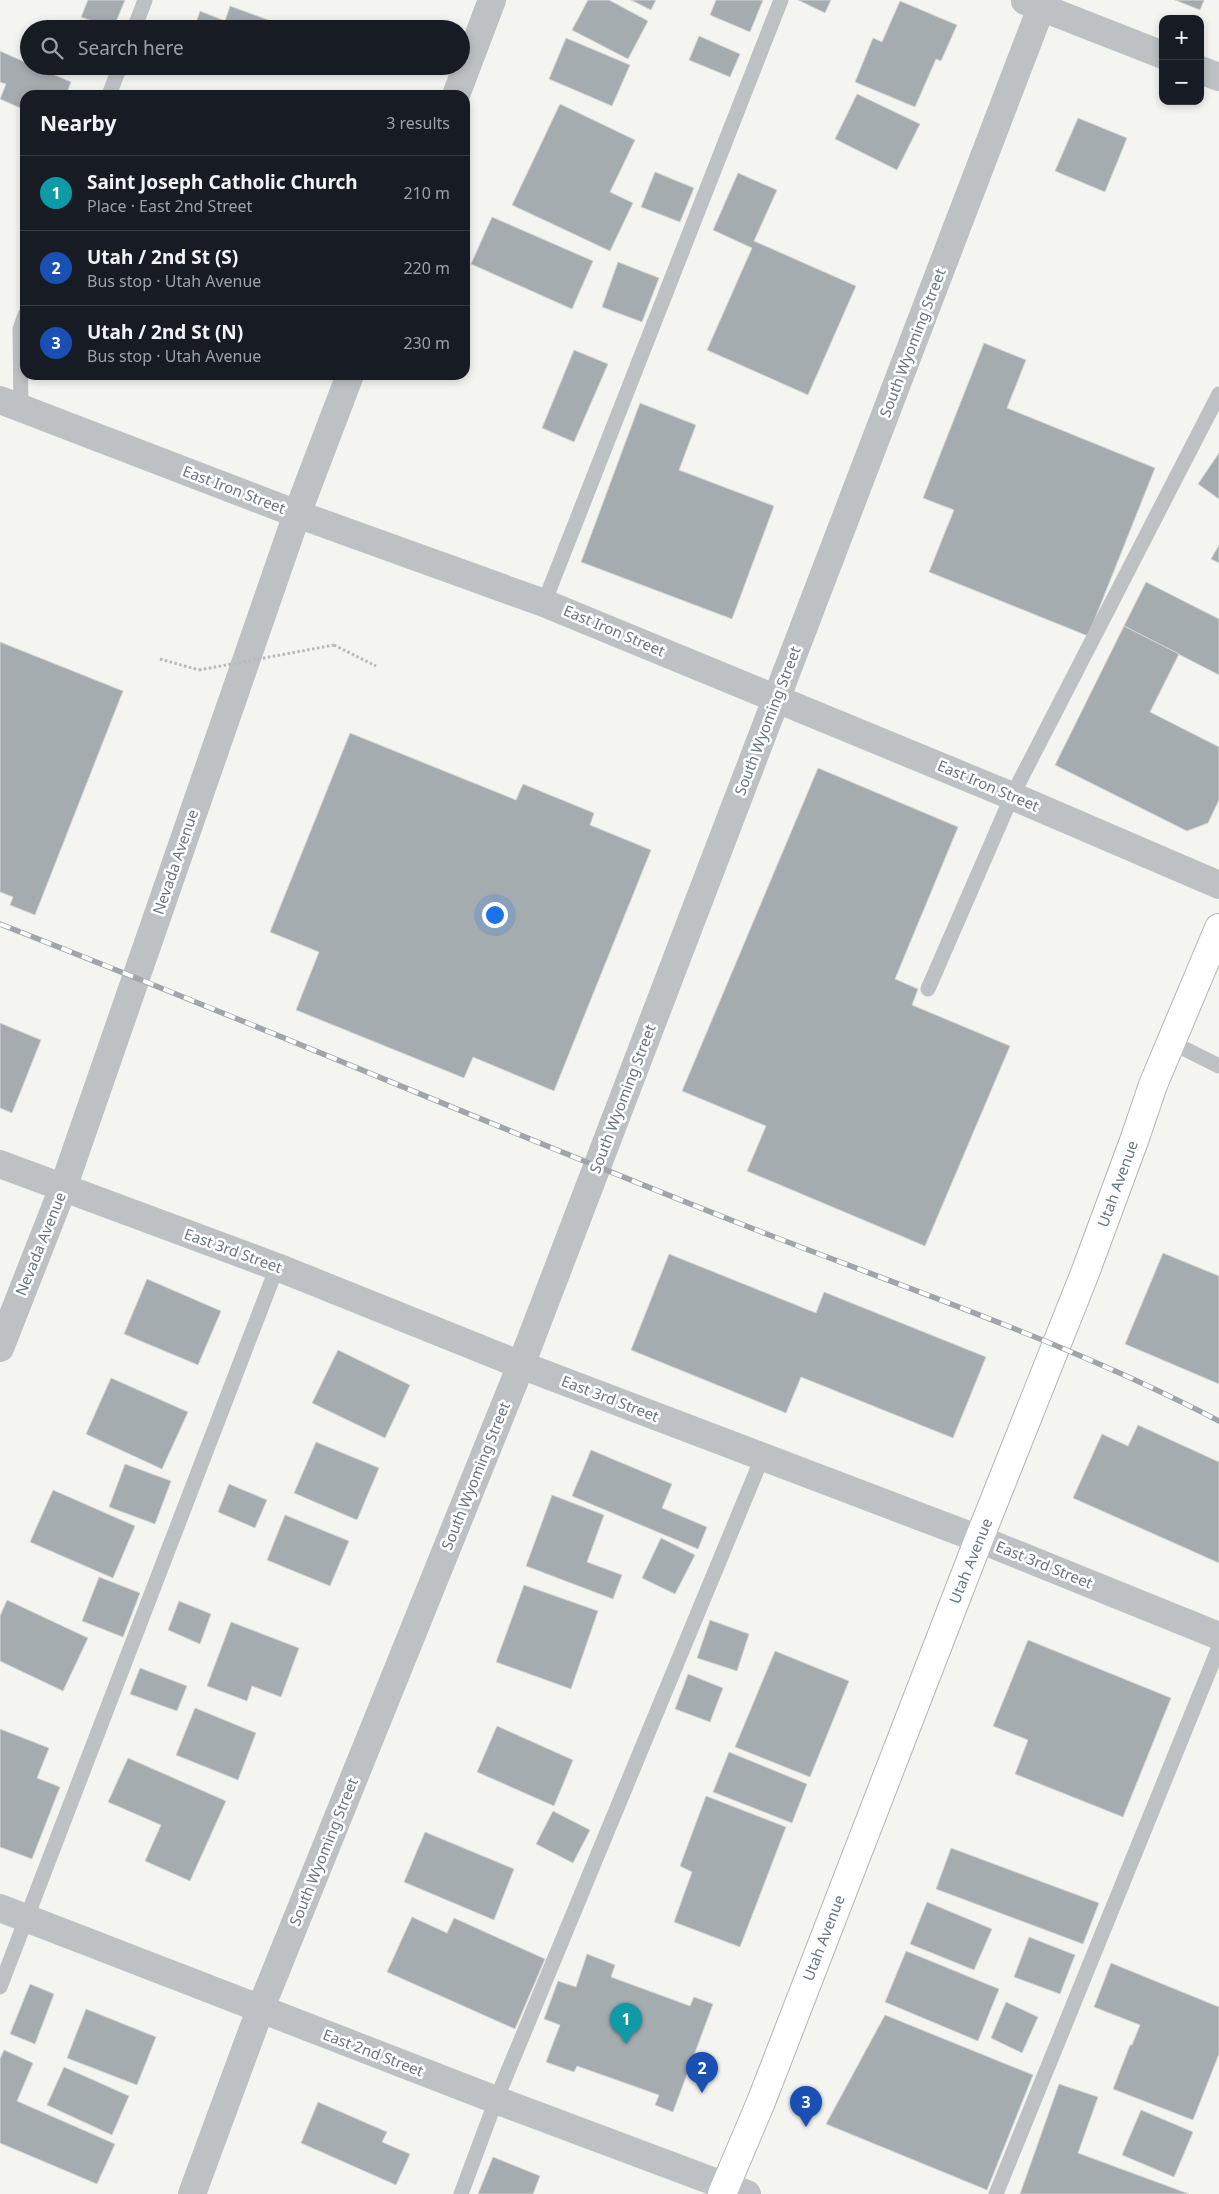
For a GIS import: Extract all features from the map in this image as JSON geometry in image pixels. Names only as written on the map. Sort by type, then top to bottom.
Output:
[{"type":"main road","name":"Utah Avenue","points":[[732,2191],[765,2093],[979,1539],[1082,1282],[1153,1085],[1219,928]]},
{"type":"street","points":[[470,58],[492,0]]},
{"type":"street","points":[[1036,2],[1159,53]]},
{"type":"street","name":"South Wyoming Street","points":[[192,2194],[260,2010],[521,1365],[776,699],[1036,2]]},
{"type":"street","points":[[1204,71],[1219,77]]},
{"type":"street","points":[[458,90],[464,75]]},
{"type":"street","name":"Nevada Avenue","points":[[0,1348],[63,1188],[297,514],[348,380]]},
{"type":"street","name":"East Iron Street","points":[[10,404],[297,514],[544,602],[1012,796],[1219,885]]},
{"type":"street","name":"East 3rd Street","points":[[0,1164],[277,1266],[521,1365],[979,1539],[1219,1636]]},
{"type":"street","name":"East 2nd Street","points":[[0,1908],[732,2191]]},
{"type":"lane","points":[[138,20],[146,0]]},
{"type":"lane","points":[[544,602],[781,0]]},
{"type":"lane","points":[[111,90],[117,75]]},
{"type":"lane","points":[[10,404],[20,329]]},
{"type":"lane","points":[[928,988],[1012,796],[1219,394]]},
{"type":"lane","points":[[1171,1042],[1219,1066]]},
{"type":"lane","points":[[0,1987],[277,1266]]},
{"type":"lane","points":[[461,2194],[496,2100],[762,1458]]},
{"type":"lane","points":[[996,2194],[1219,1646]]},
{"type":"path","points":[[160,659],[199,670],[334,645],[376,666]]},
{"type":"building","points":[[88,0],[125,0],[117,20],[89,20],[81,17]]},
{"type":"building","points":[[588,0],[609,0],[648,21],[628,59],[572,30]]},
{"type":"building","points":[[631,0],[656,0],[651,10]]},
{"type":"building","points":[[716,0],[763,0],[750,32],[710,15]]},
{"type":"building","points":[[798,0],[831,0],[825,13]]},
{"type":"building","points":[[1175,0],[1204,0],[1200,10]]},
{"type":"building","points":[[900,1],[957,25],[941,61],[936,59],[915,107],[855,82],[873,38],[882,42]]},
{"type":"building","points":[[230,6],[268,20],[225,20]]},
{"type":"building","points":[[200,11],[222,20],[197,20]]},
{"type":"building","points":[[699,36],[740,54],[730,77],[689,60]]},
{"type":"building","points":[[566,38],[630,65],[612,106],[549,79]]},
{"type":"building","points":[[0,51],[20,60],[20,75],[55,75],[71,82],[68,90],[20,90],[20,108],[0,99],[6,84],[0,82]]},
{"type":"building","points":[[857,94],[920,124],[897,170],[835,139]]},
{"type":"building","points":[[560,104],[635,140],[610,192],[633,203],[610,251],[512,205]]},
{"type":"building","points":[[1078,118],[1127,138],[1105,192],[1055,171]]},
{"type":"building","points":[[655,172],[694,188],[680,222],[641,207]]},
{"type":"building","points":[[738,173],[777,190],[754,241],[856,286],[808,395],[707,350],[752,248],[713,230]]},
{"type":"building","points":[[492,217],[593,261],[572,309],[471,264]]},
{"type":"building","points":[[618,262],[659,278],[642,322],[602,307]]},
{"type":"building","points":[[984,343],[1026,360],[1007,408],[1155,468],[1088,636],[929,572],[954,510],[923,498]]},
{"type":"building","points":[[574,350],[608,364],[574,442],[542,428]]},
{"type":"building","points":[[640,403],[696,425],[679,470],[774,506],[732,619],[581,562]]},
{"type":"building","points":[[1219,453],[1219,499],[1198,484]]},
{"type":"building","points":[[1219,545],[1219,563],[1211,559]]},
{"type":"building","points":[[1146,582],[1219,619],[1219,675],[1124,626]]},
{"type":"building","points":[[1124,626],[1179,654],[1150,712],[1219,747],[1219,800],[1208,823],[1187,831],[1055,765]]},
{"type":"building","points":[[0,642],[123,691],[35,915],[10,905],[13,897],[0,892]]},
{"type":"building","points":[[350,733],[516,800],[523,784],[594,813],[590,825],[651,850],[554,1091],[473,1057],[464,1078],[296,1010],[319,952],[270,932]]},
{"type":"building","points":[[818,768],[958,827],[895,979],[918,989],[912,1005],[1010,1046],[925,1246],[747,1171],[766,1126],[682,1091]]},
{"type":"building","points":[[0,1023],[41,1040],[12,1113],[0,1108]]},
{"type":"building","points":[[1163,1253],[1219,1276],[1219,1384],[1125,1344]]},
{"type":"building","points":[[669,1254],[816,1313],[824,1292],[986,1357],[953,1438],[801,1377],[786,1413],[631,1350]]},
{"type":"building","points":[[147,1279],[221,1311],[198,1365],[124,1334]]},
{"type":"building","points":[[338,1350],[410,1385],[385,1438],[312,1403]]},
{"type":"building","points":[[111,1378],[188,1412],[162,1469],[86,1434]]},
{"type":"building","points":[[1138,1425],[1219,1462],[1219,1563],[1073,1498],[1102,1434],[1128,1446]]},
{"type":"building","points":[[316,1442],[379,1468],[357,1520],[294,1493]]},
{"type":"building","points":[[591,1450],[672,1484],[662,1508],[707,1527],[698,1549],[572,1496]]},
{"type":"building","points":[[125,1464],[171,1481],[155,1524],[109,1507]]},
{"type":"building","points":[[229,1484],[267,1500],[255,1528],[218,1512]]},
{"type":"building","points":[[53,1490],[135,1526],[113,1578],[30,1542]]},
{"type":"building","points":[[552,1495],[604,1515],[587,1562],[622,1575],[613,1599],[526,1566]]},
{"type":"building","points":[[285,1515],[349,1541],[330,1586],[267,1560]]},
{"type":"building","points":[[661,1538],[695,1555],[675,1594],[642,1578]]},
{"type":"building","points":[[99,1577],[140,1593],[123,1637],[82,1621]]},
{"type":"building","points":[[524,1585],[598,1611],[571,1689],[496,1662]]},
{"type":"building","points":[[7,1600],[88,1638],[63,1691],[0,1661],[0,1616]]},
{"type":"building","points":[[179,1601],[211,1614],[200,1644],[168,1630]]},
{"type":"building","points":[[710,1620],[749,1634],[737,1671],[697,1658]]},
{"type":"building","points":[[231,1622],[299,1648],[281,1697],[252,1686],[247,1701],[207,1686]]},
{"type":"building","points":[[1028,1640],[1171,1698],[1123,1817],[1015,1774],[1028,1740],[993,1726]]},
{"type":"building","points":[[775,1651],[849,1681],[810,1777],[735,1747]]},
{"type":"building","points":[[140,1668],[187,1686],[177,1711],[130,1694]]},
{"type":"building","points":[[688,1674],[723,1688],[710,1722],[675,1709]]},
{"type":"building","points":[[195,1708],[256,1733],[238,1780],[176,1755]]},
{"type":"building","points":[[497,1726],[573,1760],[554,1806],[477,1772]]},
{"type":"building","points":[[0,1729],[49,1748],[37,1778],[60,1787],[32,1859],[0,1847]]},
{"type":"building","points":[[729,1752],[807,1784],[792,1823],[713,1792]]},
{"type":"building","points":[[128,1758],[226,1801],[190,1881],[145,1861],[161,1825],[108,1802]]},
{"type":"building","points":[[706,1796],[786,1827],[740,1947],[674,1922],[692,1872],[680,1866]]},
{"type":"building","points":[[553,1811],[590,1830],[573,1863],[536,1844]]},
{"type":"building","points":[[425,1832],[514,1869],[494,1920],[404,1882]]},
{"type":"building","points":[[951,1848],[1099,1903],[1083,1944],[936,1889]]},
{"type":"building","points":[[927,1902],[992,1929],[974,1970],[910,1944]]},
{"type":"building","points":[[412,1917],[447,1933],[454,1918],[545,1959],[515,2029],[387,1972]]},
{"type":"building","points":[[1029,1937],[1075,1955],[1060,1994],[1014,1977]]},
{"type":"building","points":[[906,1951],[999,1989],[978,2041],[885,2002]]},
{"type":"building","points":[[587,1954],[615,1965],[611,1977],[690,2006],[694,1997],[713,2004],[673,2112],[655,2105],[659,2095],[577,2066],[574,2072],[546,2062],[560,2025],[544,2019],[558,1981],[576,1987]]},
{"type":"building","points":[[1111,1963],[1219,2007],[1219,2054],[1193,2120],[1113,2089],[1140,2025],[1094,2007]]},
{"type":"building","points":[[30,1984],[54,1994],[35,2044],[10,2034]]},
{"type":"building","points":[[1006,2002],[1038,2017],[1022,2053],[991,2038]]},
{"type":"building","points":[[86,2009],[156,2037],[137,2085],[67,2058]]},
{"type":"building","points":[[885,2015],[1033,2075],[987,2190],[826,2124]]},
{"type":"building","points":[[4,2050],[33,2063],[17,2101],[115,2144],[97,2184],[0,2143],[0,2059]]},
{"type":"building","points":[[64,2067],[129,2096],[112,2135],[47,2105]]},
{"type":"building","points":[[1059,2084],[1098,2097],[1078,2153],[1189,2194],[1020,2194]]},
{"type":"building","points":[[318,2102],[387,2132],[382,2142],[410,2154],[396,2185],[301,2143]]},
{"type":"building","points":[[1141,2110],[1193,2132],[1174,2177],[1122,2155]]},
{"type":"building","points":[[493,2157],[540,2176],[533,2194],[478,2194]]},
{"type":"railway","points":[[0,924],[185,997],[736,1222],[1041,1339],[1160,1392],[1219,1421]]},
{"type":"place","name":"Saint Joseph Catholic Church","points":[[626,2044]]},
{"type":"place","name":"Utah / 2nd St (S)","points":[[702,2093]]},
{"type":"place","name":"Utah / 2nd St (N)","points":[[806,2127]]}]
